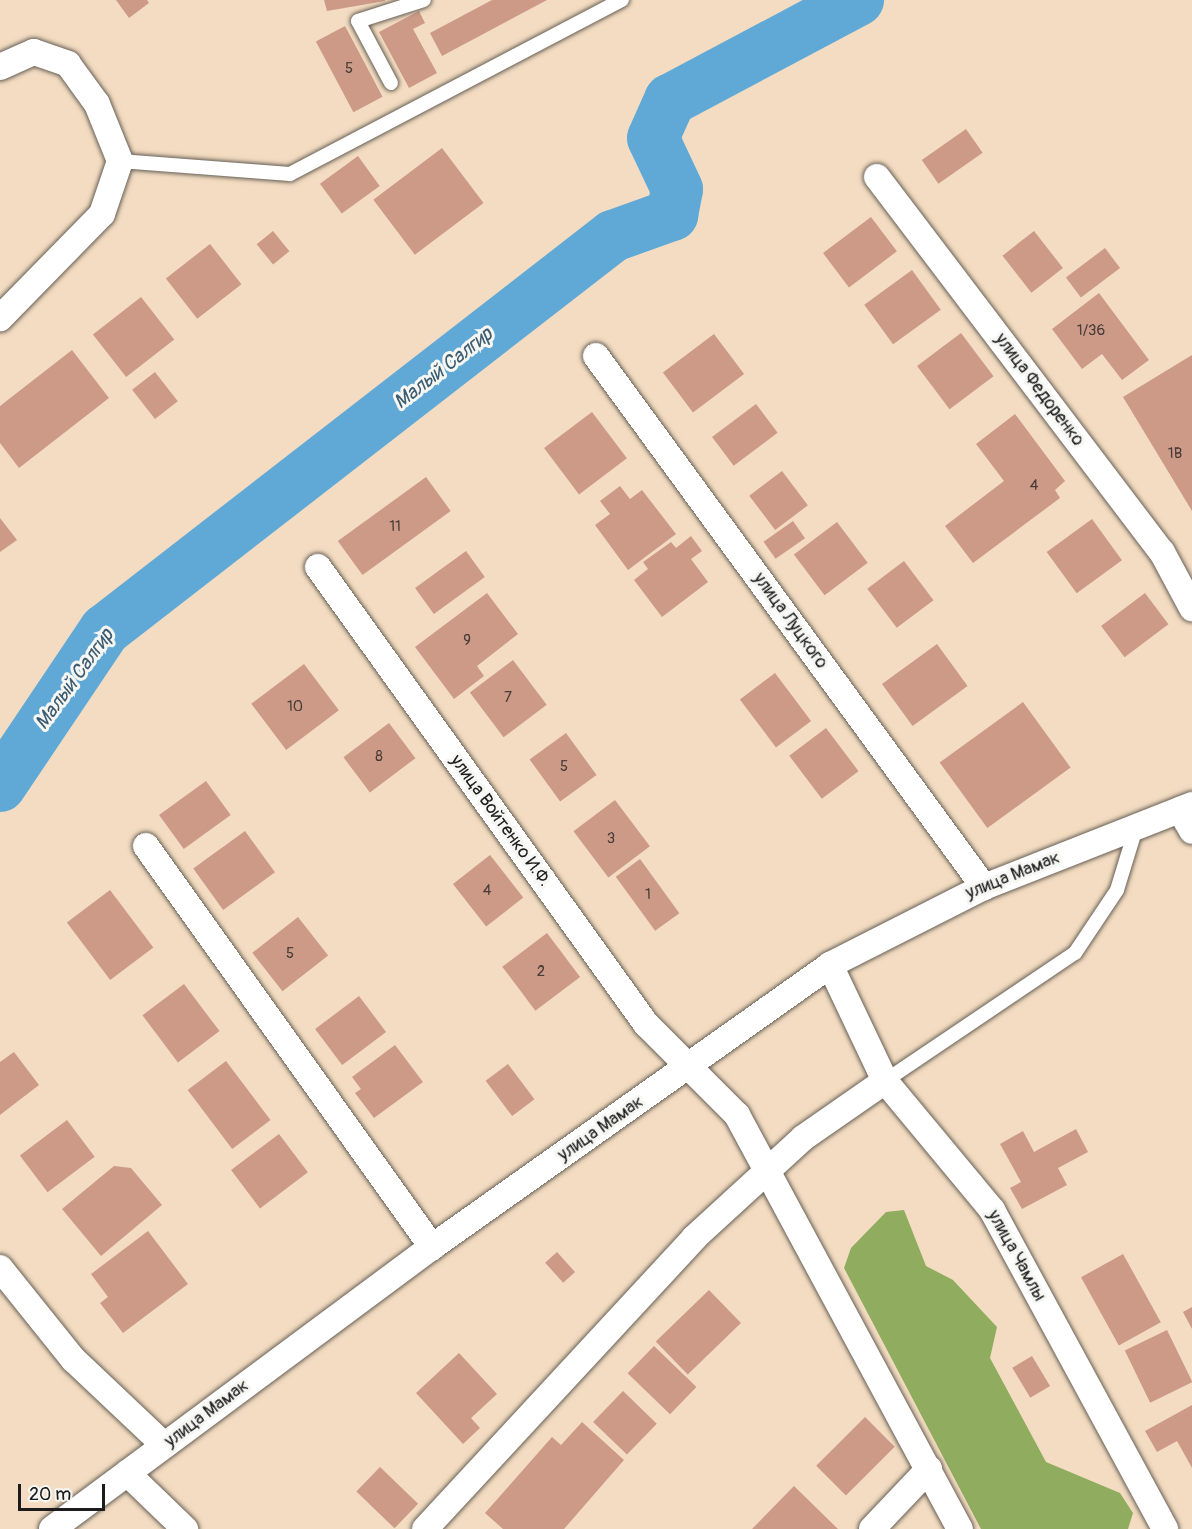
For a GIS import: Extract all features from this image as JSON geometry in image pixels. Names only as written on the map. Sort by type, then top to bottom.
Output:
[{"type":"street","points":[[0,67],[34,52],[68,64],[97,104],[120,161],[102,214],[0,318]]},
{"type":"street","name":"улица Федоренко","points":[[877,177],[1162,552],[1192,608]]},
{"type":"street","name":"улица Луцкого","points":[[596,356],[984,886]]},
{"type":"street","name":"улица Войтенко И.Ф.","points":[[318,567],[646,1024],[692,1066],[737,1115],[960,1529]]},
{"type":"street","name":"улица Мамак","points":[[52,1529],[432,1246],[692,1066],[830,965],[984,886],[1136,828],[1188,816]]},
{"type":"street","points":[[146,846],[432,1246]]},
{"type":"street","name":"улица Чамлы","points":[[830,965],[885,1081],[992,1210],[1165,1529]]},
{"type":"street","points":[[425,1529],[694,1238],[769,1172],[803,1138],[885,1081]]},
{"type":"street","points":[[0,1268],[73,1359],[164,1445]]},
{"type":"street","points":[[872,1529],[929,1469]]},
{"type":"street","points":[[127,1473],[185,1529]]},
{"type":"lane","points":[[391,83],[358,21],[424,0]]},
{"type":"lane","points":[[120,161],[290,174],[622,0]]},
{"type":"lane","points":[[885,1081],[1075,952],[1117,890],[1136,828]]},
{"type":"green space","points":[[904,1210],[926,1266],[953,1280],[997,1327],[990,1358],[1046,1462],[1120,1493],[1133,1513],[1128,1529],[981,1529],[844,1268],[851,1248],[886,1212]]},
{"type":"building","points":[[116,0],[147,0],[149,3],[129,18]]},
{"type":"building","points":[[324,0],[385,0],[385,1],[327,11]]},
{"type":"building","points":[[492,0],[547,0],[442,56],[430,33]]},
{"type":"building","points":[[419,11],[425,23],[413,29],[437,73],[409,88],[379,32]]},
{"type":"building","points":[[345,26],[383,97],[353,112],[316,41]]},
{"type":"building","points":[[966,129],[983,153],[938,184],[922,160]]},
{"type":"building","points":[[442,148],[484,203],[415,255],[373,200]]},
{"type":"building","points":[[358,156],[380,186],[342,214],[320,184]]},
{"type":"building","points":[[871,217],[897,251],[849,287],[823,253]]},
{"type":"building","points":[[273,231],[289,251],[273,264],[257,244]]},
{"type":"building","points":[[1034,231],[1063,268],[1031,293],[1002,256]]},
{"type":"building","points":[[210,244],[241,284],[197,319],[166,278]]},
{"type":"building","points":[[1105,248],[1120,268],[1081,297],[1066,277]]},
{"type":"building","points":[[912,270],[941,310],[893,344],[864,305]]},
{"type":"building","points":[[1099,293],[1149,360],[1122,380],[1102,354],[1082,369],[1052,329]]},
{"type":"building","points":[[141,297],[174,340],[126,377],[93,335]]},
{"type":"building","points":[[961,333],[993,376],[950,409],[917,366]]},
{"type":"building","points":[[714,334],[744,374],[693,412],[663,373]]},
{"type":"building","points":[[72,350],[109,398],[19,468],[0,443],[0,406]]},
{"type":"building","points":[[1192,355],[1192,511],[1123,397]]},
{"type":"building","points":[[155,372],[178,401],[155,419],[132,390]]},
{"type":"building","points":[[756,404],[778,433],[734,466],[712,437]]},
{"type":"building","points":[[592,412],[627,458],[579,494],[544,448]]},
{"type":"building","points":[[1015,414],[1065,481],[1055,490],[1060,498],[973,563],[945,526],[1004,481],[976,444]]},
{"type":"building","points":[[782,471],[808,505],[775,530],[749,496]]},
{"type":"building","points":[[426,477],[451,511],[363,575],[338,541]]},
{"type":"building","points":[[620,486],[630,499],[642,490],[676,534],[628,570],[595,525],[610,514],[600,501]]},
{"type":"building","points":[[0,518],[17,540],[0,552]]},
{"type":"building","points":[[1092,519],[1122,560],[1077,593],[1047,552]]},
{"type":"building","points":[[793,521],[805,538],[776,559],[764,542]]},
{"type":"building","points":[[837,522],[868,563],[825,595],[794,554]]},
{"type":"building","points":[[691,536],[702,551],[691,559],[708,582],[662,617],[634,580],[648,569],[643,562],[671,542],[676,548]]},
{"type":"building","points":[[466,551],[485,577],[434,614],[415,588]]},
{"type":"building","points":[[904,561],[933,600],[897,628],[867,589]]},
{"type":"building","points":[[487,593],[518,634],[477,666],[484,676],[454,699],[415,647]]},
{"type":"building","points":[[1145,593],[1168,624],[1125,657],[1101,626]]},
{"type":"building","points":[[937,644],[968,686],[913,726],[882,684]]},
{"type":"building","points":[[513,660],[547,705],[504,737],[470,692]]},
{"type":"building","points":[[304,664],[339,710],[286,750],[251,704]]},
{"type":"building","points":[[775,673],[811,721],[776,747],[740,699]]},
{"type":"building","points":[[1023,702],[1071,768],[987,828],[940,763]]},
{"type":"building","points":[[389,723],[415,758],[370,792],[343,757]]},
{"type":"building","points":[[826,728],[858,771],[822,799],[789,756]]},
{"type":"building","points":[[566,733],[597,775],[560,802],[530,759]]},
{"type":"building","points":[[206,781],[231,815],[184,849],[159,815]]},
{"type":"building","points":[[615,800],[650,846],[608,878],[573,831]]},
{"type":"building","points":[[245,831],[275,872],[223,910],[193,869]]},
{"type":"building","points":[[490,855],[523,898],[486,926],[453,884]]},
{"type":"building","points":[[640,859],[679,913],[655,931],[616,877]]},
{"type":"building","points":[[110,890],[153,948],[110,980],[67,922]]},
{"type":"building","points":[[298,917],[328,956],[282,991],[252,953]]},
{"type":"building","points":[[547,933],[580,977],[535,1011],[502,967]]},
{"type":"building","points":[[184,984],[220,1031],[178,1062],[142,1015]]},
{"type":"building","points":[[359,996],[386,1032],[342,1065],[315,1029]]},
{"type":"building","points":[[395,1045],[423,1082],[374,1118],[355,1093],[361,1089],[352,1077]]},
{"type":"building","points":[[14,1052],[39,1085],[0,1115],[0,1062]]},
{"type":"building","points":[[226,1061],[271,1120],[232,1149],[188,1090]]},
{"type":"building","points":[[508,1064],[534,1099],[512,1116],[486,1081]]},
{"type":"building","points":[[67,1120],[95,1157],[48,1192],[20,1156]]},
{"type":"building","points":[[1076,1129],[1088,1152],[1058,1168],[1067,1185],[1022,1209],[1010,1188],[1021,1182],[1000,1144],[1023,1131],[1034,1152]]},
{"type":"building","points":[[279,1134],[308,1172],[260,1208],[231,1170]]},
{"type":"building","points":[[114,1166],[131,1168],[162,1205],[101,1256],[62,1209]]},
{"type":"building","points":[[148,1231],[188,1284],[123,1333],[100,1303],[108,1297],[91,1274]]},
{"type":"building","points":[[557,1252],[575,1272],[563,1283],[545,1263]]},
{"type":"building","points":[[1123,1254],[1161,1322],[1119,1345],[1081,1277]]},
{"type":"building","points":[[709,1290],[741,1323],[688,1374],[656,1341]]},
{"type":"building","points":[[1192,1307],[1192,1329],[1183,1312]]},
{"type":"building","points":[[1167,1330],[1192,1382],[1150,1403],[1125,1351]]},
{"type":"building","points":[[654,1346],[696,1387],[670,1414],[628,1373]]},
{"type":"building","points":[[459,1353],[497,1394],[471,1418],[480,1428],[463,1444],[416,1393]]},
{"type":"building","points":[[1032,1356],[1050,1386],[1030,1398],[1012,1368]]},
{"type":"building","points":[[623,1391],[657,1424],[627,1455],[593,1422]]},
{"type":"building","points":[[1192,1405],[1192,1468],[1177,1441],[1157,1452],[1145,1431]]},
{"type":"building","points":[[865,1417],[895,1447],[846,1495],[816,1466]]},
{"type":"building","points":[[582,1422],[624,1460],[564,1529],[503,1529],[485,1513],[552,1437],[561,1445]]},
{"type":"building","points":[[380,1467],[418,1504],[395,1528],[356,1491]]},
{"type":"building","points":[[794,1486],[838,1529],[752,1529]]},
{"type":"waterway","name":"Малый Салгир","points":[[0,786],[105,630],[613,236],[672,215],[677,189],[653,138],[670,100],[858,0]]}]
